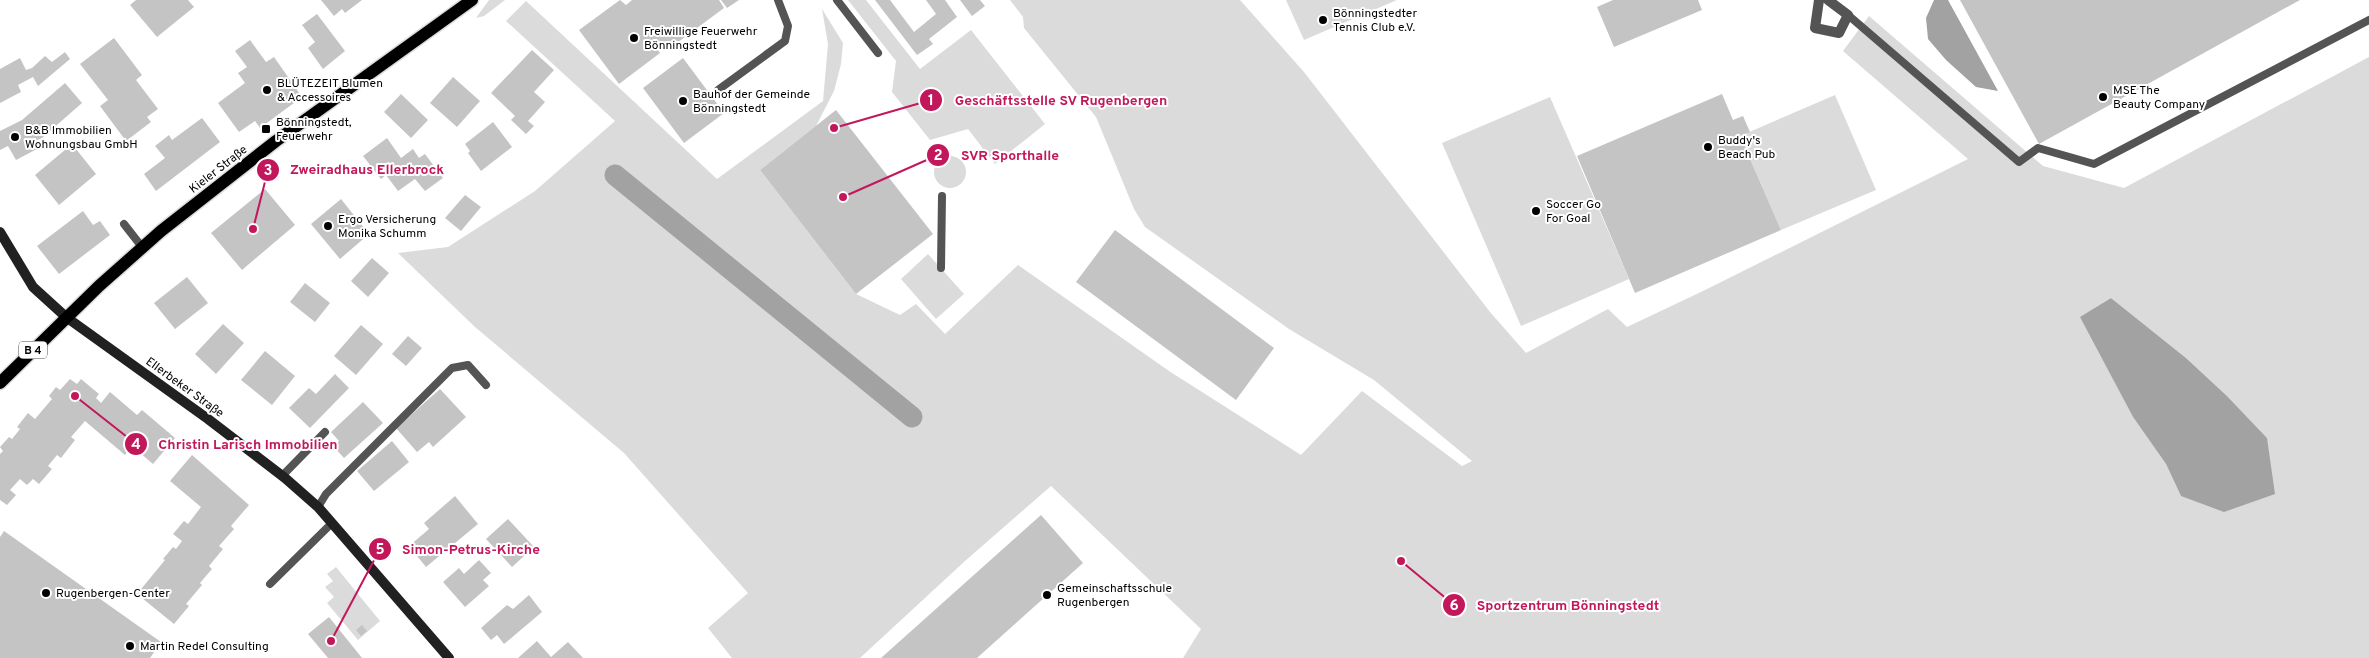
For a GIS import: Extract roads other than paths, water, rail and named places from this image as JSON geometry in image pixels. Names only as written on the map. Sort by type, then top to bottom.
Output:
[{"type":"main road","name":"Kieler Straße","points":[[0,383],[66,317],[142,247],[276,141],[472,0]]},
{"type":"main road","name":"Ellerbeker Straße","points":[[0,232],[33,287],[66,317],[208,419],[282,476],[318,507],[449,658]]},
{"type":"street","points":[[1819,0],[1815,28],[1840,33],[1848,15],[1828,0]]},
{"type":"lane","points":[[718,90],[785,41],[788,26],[778,0]]},
{"type":"lane","points":[[837,0],[878,54]]},
{"type":"lane","points":[[1848,15],[2019,162],[2038,148],[2094,164],[2369,20]]},
{"type":"lane","points":[[941,268],[942,196]]},
{"type":"lane","points":[[124,224],[142,247]]},
{"type":"lane","points":[[318,507],[326,494],[452,368],[468,365],[486,385]]},
{"type":"lane","points":[[282,476],[325,432]]},
{"type":"lane","points":[[270,584],[332,523]]},
{"type":"waterway","points":[[615,175],[912,417]]},
{"type":"place","name":"Bönningstedter Tennis Club e.V.","points":[[1323,20]]},
{"type":"place","name":"Freiwillige Feuerwehr Bönningstedt","points":[[634,38]]},
{"type":"place","name":"BLÜTEZEIT Blumen & Accessoires","points":[[267,90]]},
{"type":"place","name":"MSE The Beauty Company","points":[[2103,97]]},
{"type":"place","name":"Bauhof der Gemeinde Bönningstedt","points":[[683,101]]},
{"type":"place","name":"Geschäftsstelle SV Rugenbergen","points":[[834,128]]},
{"type":"place","name":"Bönningstedt, Feuerwehr","points":[[266,129]]},
{"type":"place","name":"B&B Immobilien Wohnungsbau GmbH","points":[[15,137]]},
{"type":"place","name":"Buddy's Beach Pub","points":[[1708,147]]},
{"type":"place","name":"SVR Sporthalle","points":[[843,197]]},
{"type":"place","name":"Soccer Go For Goal","points":[[1536,211]]},
{"type":"place","name":"Ergo Versicherung Monika Schumm","points":[[328,226]]},
{"type":"place","name":"Zweiradhaus Ellerbrock","points":[[253,229]]},
{"type":"place","name":"Christin Larisch Immobilien","points":[[75,396]]},
{"type":"place","name":"Sportzentrum Bönningstedt","points":[[1401,561]]},
{"type":"place","name":"Rugenbergen-Center","points":[[46,593]]},
{"type":"place","name":"Gemeinschaftsschule Rugenbergen","points":[[1047,595]]},
{"type":"place","name":"Simon-Petrus-Kirche","points":[[331,641]]},
{"type":"place","name":"Martin Redel Consulting","points":[[130,646]]}]
